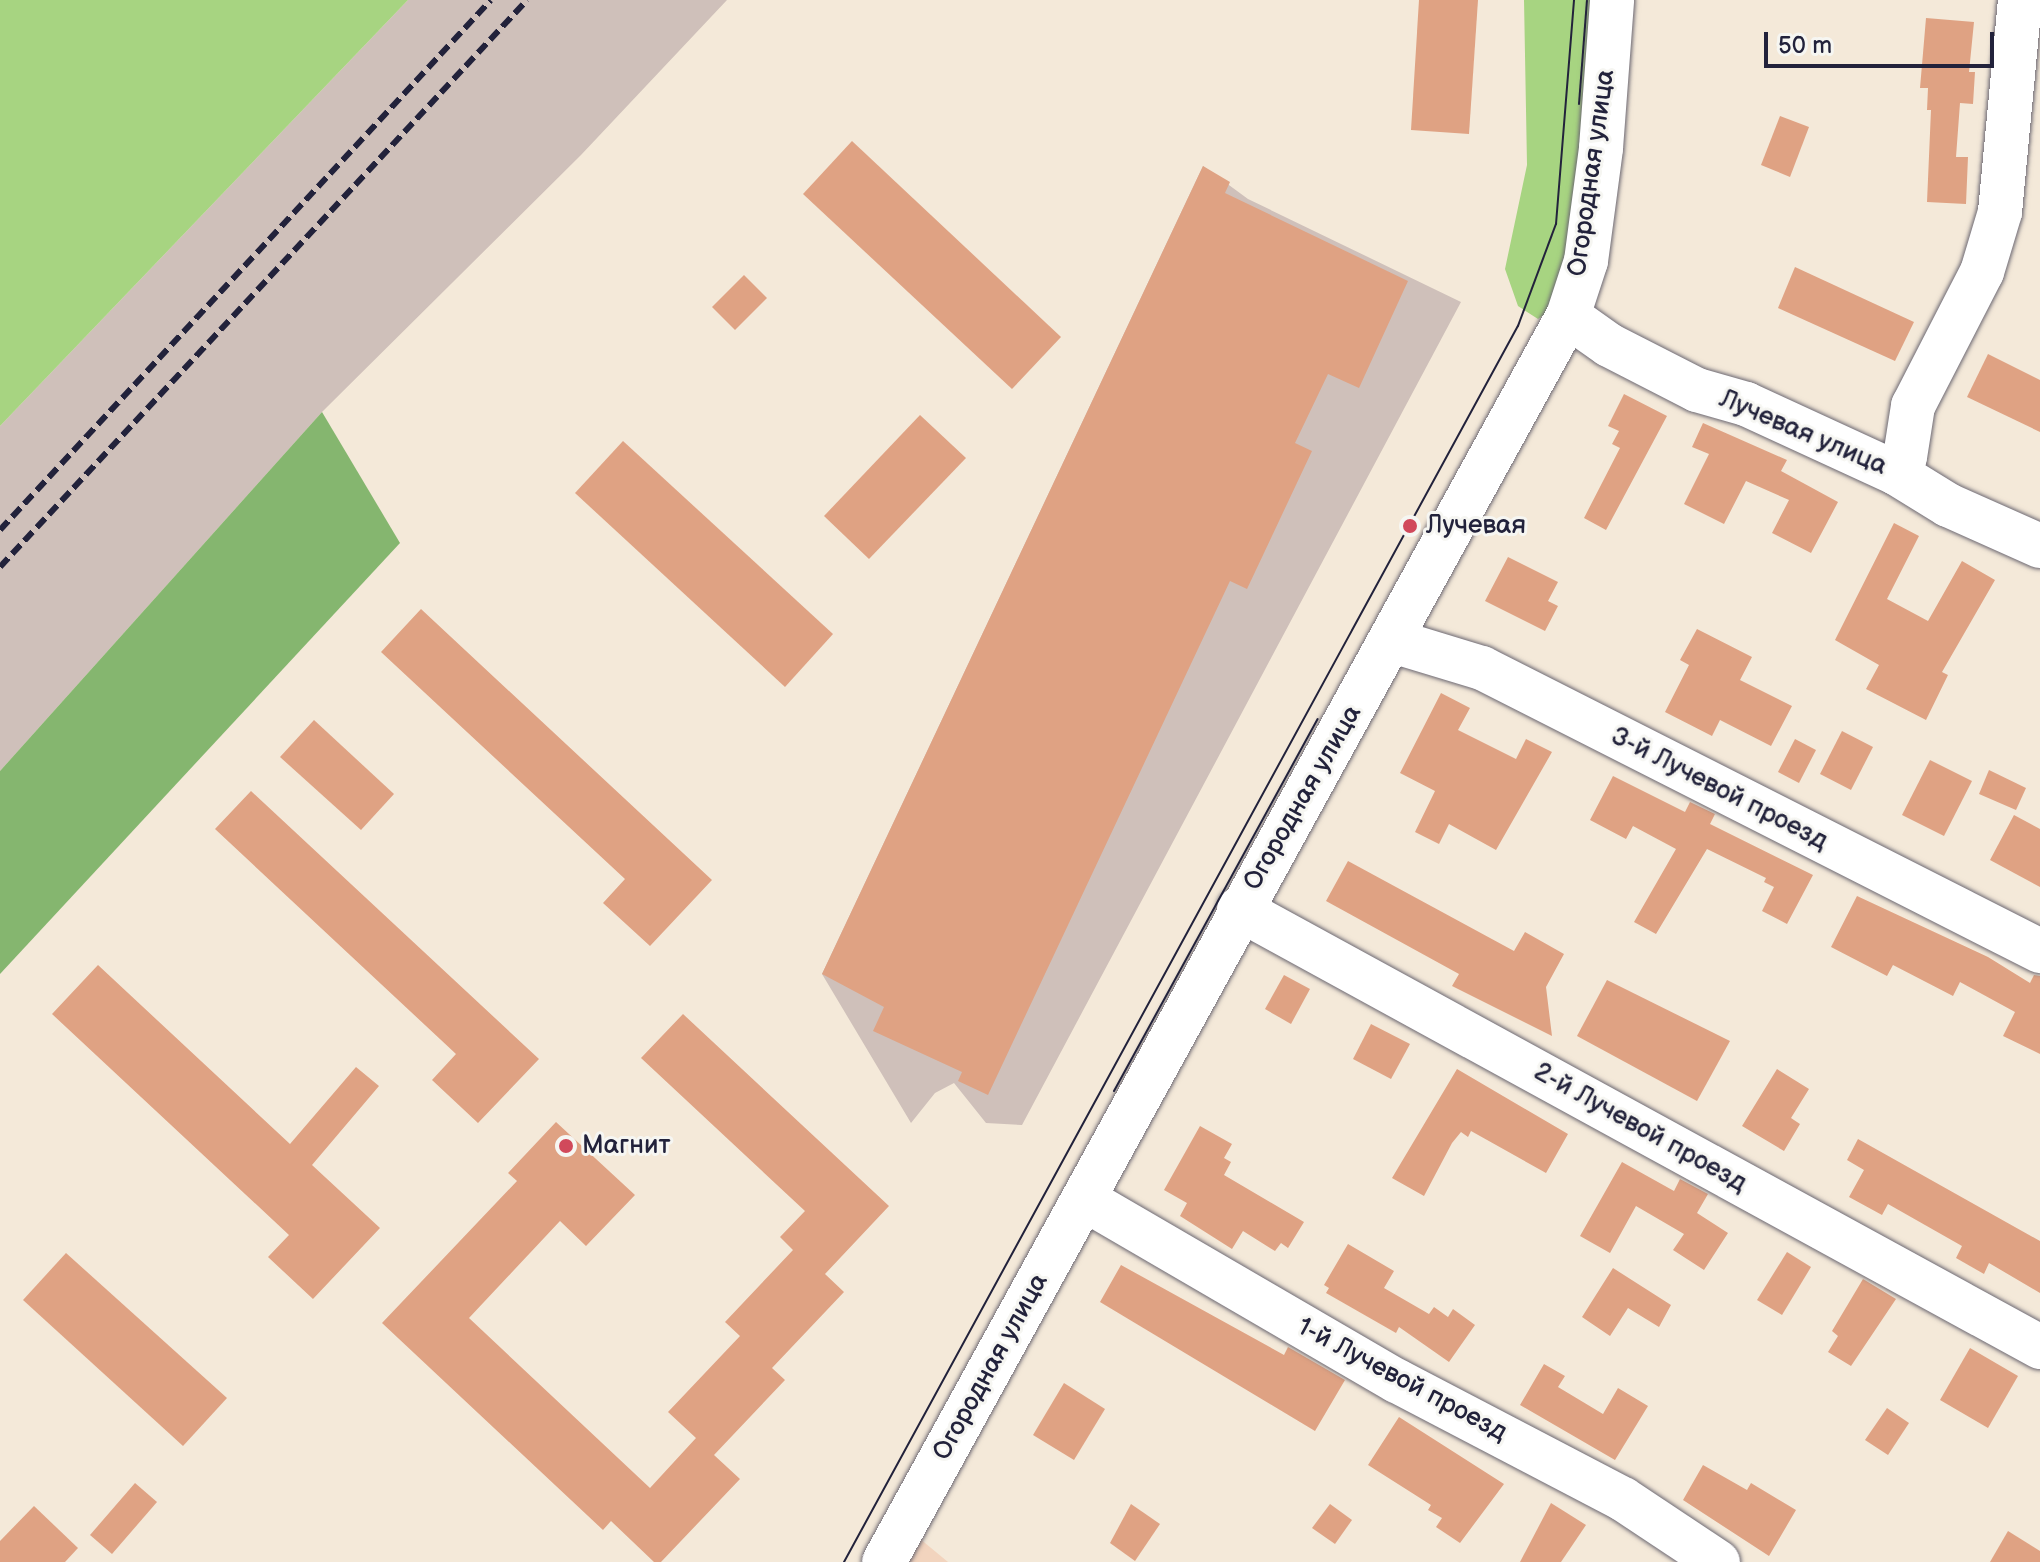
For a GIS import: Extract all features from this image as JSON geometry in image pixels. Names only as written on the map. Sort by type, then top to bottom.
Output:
[{"type":"street","name":"Огородная улица","points":[[884,1562],[1239,909],[1393,641],[1568,316],[1586,261],[1601,148],[1612,0]]},
{"type":"street","points":[[1896,473],[1905,457],[1913,406],[1982,272],[2000,212],[2020,0]]},
{"type":"street","name":"Лучевая улица","points":[[1568,316],[1609,345],[1697,390],[1746,404],[1896,473],[1948,505],[2040,546]]},
{"type":"street","name":"3-й Лучевой проезд","points":[[1393,641],[1482,668],[2040,951]]},
{"type":"street","name":"2-й Лучевой проезд","points":[[1239,909],[2040,1347]]},
{"type":"street","name":"1-й Лучевой проезд","points":[[1084,1199],[1397,1381],[1623,1499],[1718,1562]]},
{"type":"shaded area","points":[[408,0],[727,0],[581,155],[322,412],[0,771],[0,426]]},
{"type":"shaded area","points":[[1203,166],[1248,199],[1461,302],[1022,1125],[986,1123],[954,1083],[935,1093],[911,1123],[822,974]]},
{"type":"shaded area","points":[[919,1538],[948,1562],[906,1562]]},
{"type":"green space","points":[[0,0],[408,0],[0,426]]},
{"type":"green space","points":[[1524,0],[1596,0],[1571,256],[1550,310],[1538,319],[1518,306],[1505,269],[1527,165]]},
{"type":"green space","points":[[322,412],[400,543],[0,974],[0,771]]},
{"type":"building","points":[[1419,0],[1478,0],[1469,134],[1411,130]]},
{"type":"building","points":[[1926,18],[1974,22],[1969,72],[1975,72],[1973,104],[1960,103],[1956,157],[1968,157],[1966,204],[1927,202],[1931,110],[1927,110],[1928,88],[1920,88]]},
{"type":"building","points":[[1780,116],[1809,127],[1790,177],[1761,165]]},
{"type":"building","points":[[852,141],[1061,337],[1012,389],[803,194]]},
{"type":"building","points":[[1203,166],[1230,182],[1225,193],[1408,281],[1359,388],[1328,374],[1295,443],[1312,451],[1247,589],[1230,581],[988,1095],[958,1081],[962,1072],[873,1031],[884,1007],[822,974]]},
{"type":"building","points":[[1795,267],[1914,322],[1895,361],[1778,308]]},
{"type":"building","points":[[744,275],[767,298],[735,330],[712,307]]},
{"type":"building","points":[[1988,354],[2040,380],[2040,432],[1967,397]]},
{"type":"building","points":[[1624,394],[1667,416],[1606,530],[1584,518],[1620,448],[1612,444],[1619,431],[1608,426]]},
{"type":"building","points":[[920,415],[966,458],[869,559],[824,516]]},
{"type":"building","points":[[1703,423],[1787,460],[1781,471],[1838,502],[1811,553],[1772,533],[1789,500],[1746,481],[1724,524],[1684,504],[1709,454],[1692,447]]},
{"type":"building","points":[[623,441],[833,634],[785,687],[575,493]]},
{"type":"building","points":[[1894,523],[1919,536],[1887,599],[1928,621],[1962,561],[1995,580],[1942,672],[1948,675],[1926,720],[1866,689],[1879,665],[1835,640]]},
{"type":"building","points":[[1508,557],[1558,582],[1548,601],[1558,606],[1545,631],[1485,601]]},
{"type":"building","points":[[421,609],[712,880],[650,946],[603,903],[625,879],[381,652]]},
{"type":"building","points":[[1697,629],[1752,657],[1740,680],[1792,706],[1771,746],[1720,720],[1712,736],[1665,712],[1689,665],[1680,660]]},
{"type":"building","points":[[1441,693],[1470,708],[1458,730],[1516,759],[1526,739],[1552,752],[1496,850],[1449,824],[1439,844],[1415,832],[1435,791],[1400,773]]},
{"type":"building","points":[[314,720],[394,794],[361,830],[280,757]]},
{"type":"building","points":[[1842,731],[1873,747],[1851,790],[1820,774]]},
{"type":"building","points":[[1795,739],[1816,750],[1799,783],[1778,772]]},
{"type":"building","points":[[1930,760],[1972,781],[1944,836],[1902,815]]},
{"type":"building","points":[[1989,770],[2026,788],[2016,810],[1979,794]]},
{"type":"building","points":[[1613,776],[1685,812],[1690,802],[1715,814],[1710,824],[1813,875],[1787,924],[1762,911],[1774,887],[1764,882],[1766,878],[1707,849],[1656,934],[1634,922],[1676,849],[1633,826],[1626,839],[1590,820]]},
{"type":"building","points":[[251,791],[539,1059],[478,1123],[432,1080],[456,1054],[215,829]]},
{"type":"building","points":[[2014,815],[2040,829],[2040,887],[1990,860]]},
{"type":"building","points":[[1348,861],[1514,951],[1525,932],[1564,954],[1546,987],[1552,1036],[1452,986],[1459,974],[1326,901]]},
{"type":"building","points":[[1857,896],[1988,957],[2030,983],[2034,975],[2040,976],[2040,1054],[2003,1036],[2015,1012],[1960,982],[1953,996],[1893,965],[1887,976],[1831,947]]},
{"type":"building","points":[[98,965],[290,1144],[356,1067],[379,1086],[312,1165],[380,1228],[313,1299],[268,1257],[289,1235],[52,1014]]},
{"type":"building","points":[[1284,975],[1310,989],[1291,1024],[1265,1009]]},
{"type":"building","points":[[1607,980],[1730,1041],[1697,1101],[1577,1036]]},
{"type":"building","points":[[683,1014],[889,1206],[825,1274],[844,1292],[772,1368],[785,1380],[714,1455],[740,1479],[661,1562],[654,1562],[611,1521],[603,1530],[382,1323],[517,1181],[508,1173],[556,1122],[635,1195],[586,1246],[560,1221],[469,1318],[650,1488],[696,1438],[668,1412],[740,1336],[725,1322],[793,1250],[780,1237],[805,1211],[641,1058]]},
{"type":"building","points":[[1371,1024],[1410,1044],[1391,1079],[1353,1059]]},
{"type":"building","points":[[1457,1069],[1568,1134],[1546,1173],[1471,1131],[1468,1137],[1461,1132],[1452,1143],[1424,1196],[1392,1178]]},
{"type":"building","points":[[1777,1069],[1809,1089],[1791,1118],[1800,1124],[1784,1151],[1742,1126]]},
{"type":"building","points":[[1200,1126],[1232,1144],[1224,1158],[1231,1162],[1224,1175],[1304,1222],[1288,1248],[1281,1243],[1275,1251],[1243,1231],[1232,1249],[1180,1216],[1187,1203],[1164,1190]]},
{"type":"building","points":[[1858,1139],[2040,1241],[2040,1293],[1989,1263],[1984,1274],[1956,1258],[1962,1246],[1888,1204],[1882,1215],[1849,1197],[1864,1170],[1847,1160]]},
{"type":"building","points":[[1622,1162],[1674,1191],[1680,1179],[1708,1194],[1697,1213],[1728,1233],[1704,1270],[1673,1250],[1684,1234],[1636,1206],[1610,1253],[1580,1236]]},
{"type":"building","points":[[1348,1244],[1394,1271],[1384,1288],[1429,1314],[1434,1307],[1448,1317],[1453,1309],[1475,1325],[1449,1362],[1399,1327],[1396,1333],[1326,1293],[1329,1288],[1324,1285]]},
{"type":"building","points":[[1787,1252],[1811,1267],[1782,1315],[1757,1300]]},
{"type":"building","points":[[66,1253],[227,1398],[183,1446],[23,1300]]},
{"type":"building","points":[[1121,1265],[1284,1355],[1288,1347],[1345,1380],[1315,1431],[1100,1302]]},
{"type":"building","points":[[1613,1268],[1671,1305],[1659,1327],[1628,1308],[1610,1336],[1582,1317]]},
{"type":"building","points":[[1863,1279],[1896,1299],[1851,1366],[1828,1352],[1838,1336],[1832,1331]]},
{"type":"building","points":[[1970,1348],[2018,1376],[1988,1428],[1940,1400]]},
{"type":"building","points":[[1544,1364],[1565,1376],[1558,1387],[1603,1414],[1618,1388],[1648,1406],[1615,1460],[1520,1405]]},
{"type":"building","points":[[1064,1383],[1105,1409],[1074,1460],[1033,1435]]},
{"type":"building","points":[[1887,1408],[1909,1423],[1888,1455],[1865,1440]]},
{"type":"building","points":[[1399,1417],[1504,1484],[1460,1543],[1436,1527],[1442,1518],[1428,1510],[1431,1505],[1368,1465]]},
{"type":"building","points":[[1703,1465],[1747,1490],[1751,1483],[1796,1510],[1769,1556],[1683,1500]]},
{"type":"building","points":[[135,1483],[157,1502],[112,1554],[90,1535]]},
{"type":"building","points":[[1551,1503],[1586,1525],[1561,1562],[1520,1562]]},
{"type":"building","points":[[1131,1504],[1160,1524],[1135,1561],[1110,1543]]},
{"type":"building","points":[[1330,1504],[1352,1520],[1335,1544],[1312,1528]]},
{"type":"building","points":[[34,1506],[78,1548],[65,1562],[0,1562],[0,1541]]},
{"type":"building","points":[[2008,1531],[2040,1551],[2040,1562],[1990,1562]]},
{"type":"tram line","points":[[844,1562],[1518,326],[1556,224],[1574,0]]},
{"type":"tram line","points":[[1579,104],[1587,0]]},
{"type":"tram line","points":[[1114,1091],[1318,719]]},
{"type":"railway","points":[[0,530],[491,0]]},
{"type":"railway","points":[[0,567],[527,0]]},
{"type":"place","name":"Лучевая","points":[[1410,526]]},
{"type":"place","name":"Магнит","points":[[566,1146]]}]
